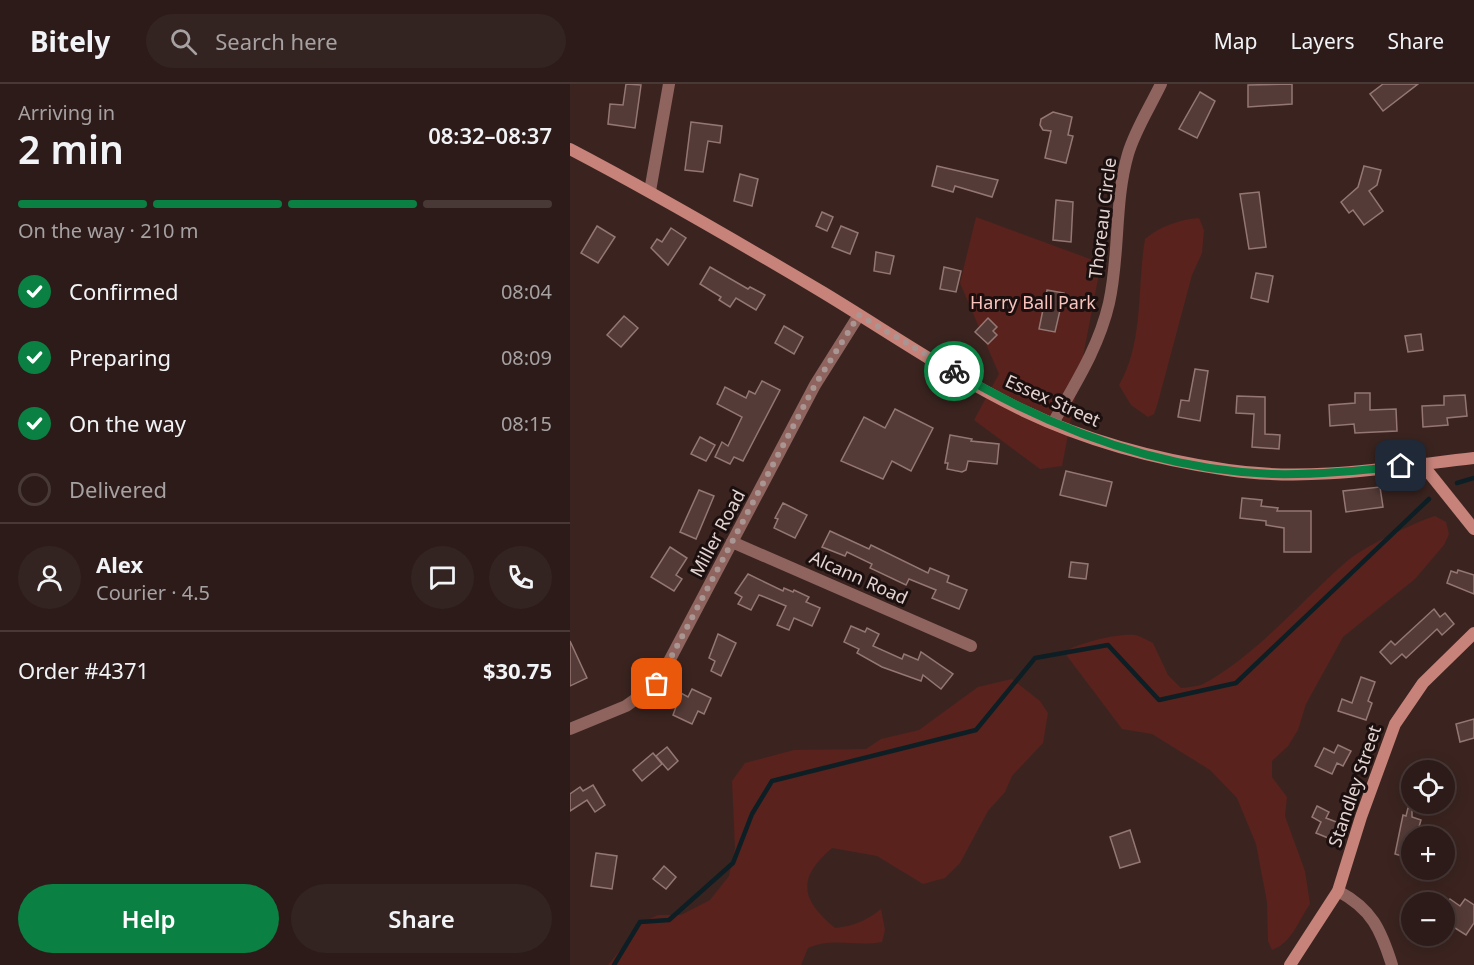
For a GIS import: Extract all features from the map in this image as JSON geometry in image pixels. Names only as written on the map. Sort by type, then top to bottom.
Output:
[{"type":"main road","name":"Essex Street","points":[[570,149],[650,191],[999,397],[1053,423],[1125,448],[1228,470],[1303,474],[1474,458]]},
{"type":"main road","points":[[1422,464],[1474,529]]},
{"type":"main road","name":"Standley Street","points":[[1290,965],[1338,891],[1364,807],[1395,724],[1423,683],[1474,633]]},
{"type":"street","points":[[650,191],[669,84]]},
{"type":"street","name":"Thoreau Circle","points":[[1053,423],[1088,363],[1100,334],[1114,271],[1121,192],[1128,152],[1161,84]]},
{"type":"street","name":"Miller Road","points":[[570,729],[626,706],[644,696],[657,684],[815,385],[859,315]]},
{"type":"street","name":"Alcann Road","points":[[732,542],[971,646]]},
{"type":"street","points":[[1338,891],[1359,902],[1374,920],[1392,965]]},
{"type":"green space","name":"Harry Ball Park","points":[[976,217],[1101,263],[1062,466],[1040,469],[974,420],[999,374],[960,283]]},
{"type":"green space","points":[[1199,218],[1204,230],[1202,253],[1192,275],[1158,402],[1154,414],[1148,417],[1131,405],[1119,385],[1127,369],[1136,333],[1145,239],[1170,224]]},
{"type":"green space","points":[[1435,516],[1446,522],[1449,534],[1444,545],[1415,579],[1343,637],[1306,704],[1298,730],[1288,746],[1272,761],[1272,777],[1287,797],[1285,816],[1305,871],[1310,904],[1290,937],[1272,950],[1268,941],[1267,902],[1256,844],[1237,798],[1210,770],[1152,734],[1122,729],[1064,652],[1099,639],[1137,636],[1153,643],[1168,675],[1181,688],[1201,685],[1223,672],[1260,643],[1354,556],[1389,536]]},
{"type":"green space","points":[[1012,679],[1040,701],[1048,713],[1043,743],[1012,776],[1005,792],[988,811],[960,863],[945,878],[923,884],[877,856],[832,848],[813,869],[808,879],[809,898],[823,917],[835,928],[859,922],[881,909],[885,930],[882,942],[817,945],[808,948],[801,965],[608,965],[643,922],[658,915],[681,915],[710,900],[729,876],[735,848],[732,781],[745,763],[794,750],[866,749],[881,739],[919,730],[978,687]]},
{"type":"building","points":[[626,84],[641,85],[635,128],[608,124],[610,104],[623,105]]},
{"type":"building","points":[[1292,84],[1292,104],[1248,107],[1248,85]]},
{"type":"building","points":[[1383,84],[1418,84],[1383,111],[1370,94]]},
{"type":"building","points":[[1200,92],[1215,101],[1197,138],[1179,129]]},
{"type":"building","points":[[1053,112],[1072,117],[1068,135],[1073,136],[1066,163],[1045,158],[1051,131],[1043,130],[1040,125],[1041,119]]},
{"type":"building","points":[[691,122],[722,126],[720,143],[708,141],[703,172],[685,170]]},
{"type":"building","points":[[937,166],[998,180],[992,197],[955,186],[953,192],[932,186]]},
{"type":"building","points":[[1364,166],[1381,170],[1377,185],[1369,191],[1383,211],[1364,225],[1353,210],[1349,213],[1341,202],[1358,187]]},
{"type":"building","points":[[740,174],[758,179],[752,206],[734,201]]},
{"type":"building","points":[[1259,192],[1266,247],[1249,249],[1240,194]]},
{"type":"building","points":[[1056,200],[1073,202],[1071,242],[1053,240]]},
{"type":"building","points":[[822,212],[833,217],[827,231],[816,226]]},
{"type":"building","points":[[597,226],[615,237],[598,263],[581,253]]},
{"type":"building","points":[[841,226],[858,233],[850,254],[832,247]]},
{"type":"building","points":[[671,228],[686,238],[668,265],[651,248],[657,239],[662,242]]},
{"type":"building","points":[[876,252],[894,256],[890,274],[874,271]]},
{"type":"building","points":[[710,267],[748,289],[750,287],[765,295],[756,310],[736,298],[730,307],[719,300],[721,297],[700,284]]},
{"type":"building","points":[[944,267],[961,271],[956,292],[940,289]]},
{"type":"building","points":[[1256,273],[1273,276],[1268,302],[1251,298]]},
{"type":"building","points":[[1047,290],[1064,293],[1055,332],[1039,329]]},
{"type":"building","points":[[624,316],[638,328],[621,347],[607,335]]},
{"type":"building","points":[[988,318],[997,327],[993,331],[997,335],[988,344],[975,332]]},
{"type":"building","points":[[784,326],[803,337],[794,354],[775,343]]},
{"type":"building","points":[[1421,334],[1423,350],[1408,352],[1405,336]]},
{"type":"building","points":[[1195,369],[1208,371],[1200,421],[1178,417],[1181,400],[1189,401]]},
{"type":"building","points":[[762,381],[780,390],[743,461],[734,457],[730,464],[715,457],[722,442],[728,446],[742,417],[717,404],[725,387],[746,398],[749,391],[755,394]]},
{"type":"building","points":[[1355,393],[1370,393],[1370,410],[1396,409],[1397,431],[1355,433],[1354,424],[1330,426],[1329,405],[1355,403]]},
{"type":"building","points":[[1465,395],[1467,416],[1447,418],[1448,425],[1423,427],[1422,406],[1444,405],[1444,396]]},
{"type":"building","points":[[1237,396],[1265,397],[1265,434],[1280,435],[1279,449],[1252,447],[1254,414],[1236,413]]},
{"type":"building","points":[[895,409],[933,428],[911,471],[892,461],[883,479],[841,461],[864,417],[885,428]]},
{"type":"building","points":[[950,435],[972,439],[971,441],[999,444],[997,464],[968,461],[966,470],[962,472],[947,469],[948,463],[945,463]]},
{"type":"building","points":[[700,437],[715,445],[706,461],[691,454]]},
{"type":"building","points":[[1066,471],[1112,482],[1106,506],[1060,495]]},
{"type":"building","points":[[1380,487],[1383,507],[1346,512],[1343,491]]},
{"type":"building","points":[[699,490],[714,496],[696,539],[680,532]]},
{"type":"building","points":[[1242,498],[1262,500],[1261,506],[1278,508],[1277,511],[1311,511],[1311,552],[1284,552],[1284,528],[1266,525],[1266,521],[1240,518]]},
{"type":"building","points":[[783,503],[807,515],[795,538],[774,528],[778,519],[775,518]]},
{"type":"building","points":[[830,531],[869,549],[871,545],[928,573],[930,568],[949,576],[947,582],[967,590],[959,609],[932,598],[936,590],[909,579],[906,585],[870,568],[872,564],[847,552],[845,556],[822,547]]},
{"type":"building","points":[[670,547],[687,558],[676,575],[682,579],[674,591],[651,577]]},
{"type":"building","points":[[1071,562],[1088,564],[1086,579],[1069,577]]},
{"type":"building","points":[[1458,570],[1474,575],[1474,594],[1447,583],[1451,571],[1457,573]]},
{"type":"building","points":[[748,574],[783,591],[784,588],[793,592],[794,590],[809,597],[806,602],[820,608],[812,626],[794,618],[789,630],[777,625],[786,606],[759,595],[751,610],[738,604],[742,597],[735,593]]},
{"type":"building","points":[[1434,609],[1440,617],[1445,613],[1454,624],[1442,635],[1437,629],[1406,658],[1402,654],[1391,664],[1380,652],[1391,641],[1395,645]]},
{"type":"building","points":[[851,626],[865,632],[867,628],[879,634],[873,646],[902,659],[904,654],[918,660],[921,652],[953,674],[941,689],[923,675],[921,681],[882,667],[857,653],[859,649],[844,642]]},
{"type":"building","points":[[718,634],[736,643],[721,676],[711,671],[715,661],[709,658]]},
{"type":"building","points":[[570,641],[587,678],[570,686]]},
{"type":"building","points":[[1361,677],[1375,682],[1368,701],[1372,703],[1366,720],[1338,711],[1342,699],[1352,703]]},
{"type":"building","points":[[692,689],[711,698],[704,714],[698,711],[692,724],[673,715],[681,693],[688,697]]},
{"type":"building","points":[[1474,719],[1474,738],[1460,742],[1456,724]]},
{"type":"building","points":[[1338,745],[1351,751],[1343,766],[1337,763],[1332,774],[1315,766],[1324,748],[1334,753]]},
{"type":"building","points":[[667,747],[678,761],[668,770],[656,756]]},
{"type":"building","points":[[653,753],[662,764],[642,781],[633,770]]},
{"type":"building","points":[[593,785],[605,805],[595,812],[587,800],[570,811],[570,794],[580,787],[583,791]]},
{"type":"building","points":[[1317,806],[1329,812],[1326,818],[1339,823],[1333,840],[1316,833],[1321,822],[1312,817]]},
{"type":"building","points":[[1412,814],[1412,817],[1421,820],[1419,826],[1401,826],[1401,856],[1395,854],[1403,815]]},
{"type":"building","points":[[1130,830],[1140,862],[1120,868],[1110,837]]},
{"type":"building","points":[[596,853],[617,856],[612,889],[591,886]]},
{"type":"building","points":[[664,866],[676,877],[666,889],[653,879]]},
{"type":"building","points":[[1465,899],[1474,905],[1474,923],[1466,935],[1455,928],[1455,902],[1460,906]]},
{"type":"waterway","points":[[1457,483],[1474,478]]},
{"type":"waterway","points":[[614,965],[640,922],[669,920],[733,863],[752,814],[772,781],[976,730],[1035,658],[1108,645],[1159,700],[1236,683],[1429,499]]},
{"type":"way so far","points":[[657,684],[815,385],[859,315],[954,371]]},
{"type":"route","points":[[954,371],[1023,410],[1081,434],[1125,448],[1174,459],[1228,470],[1272,474],[1335,473],[1401,466]]}]
